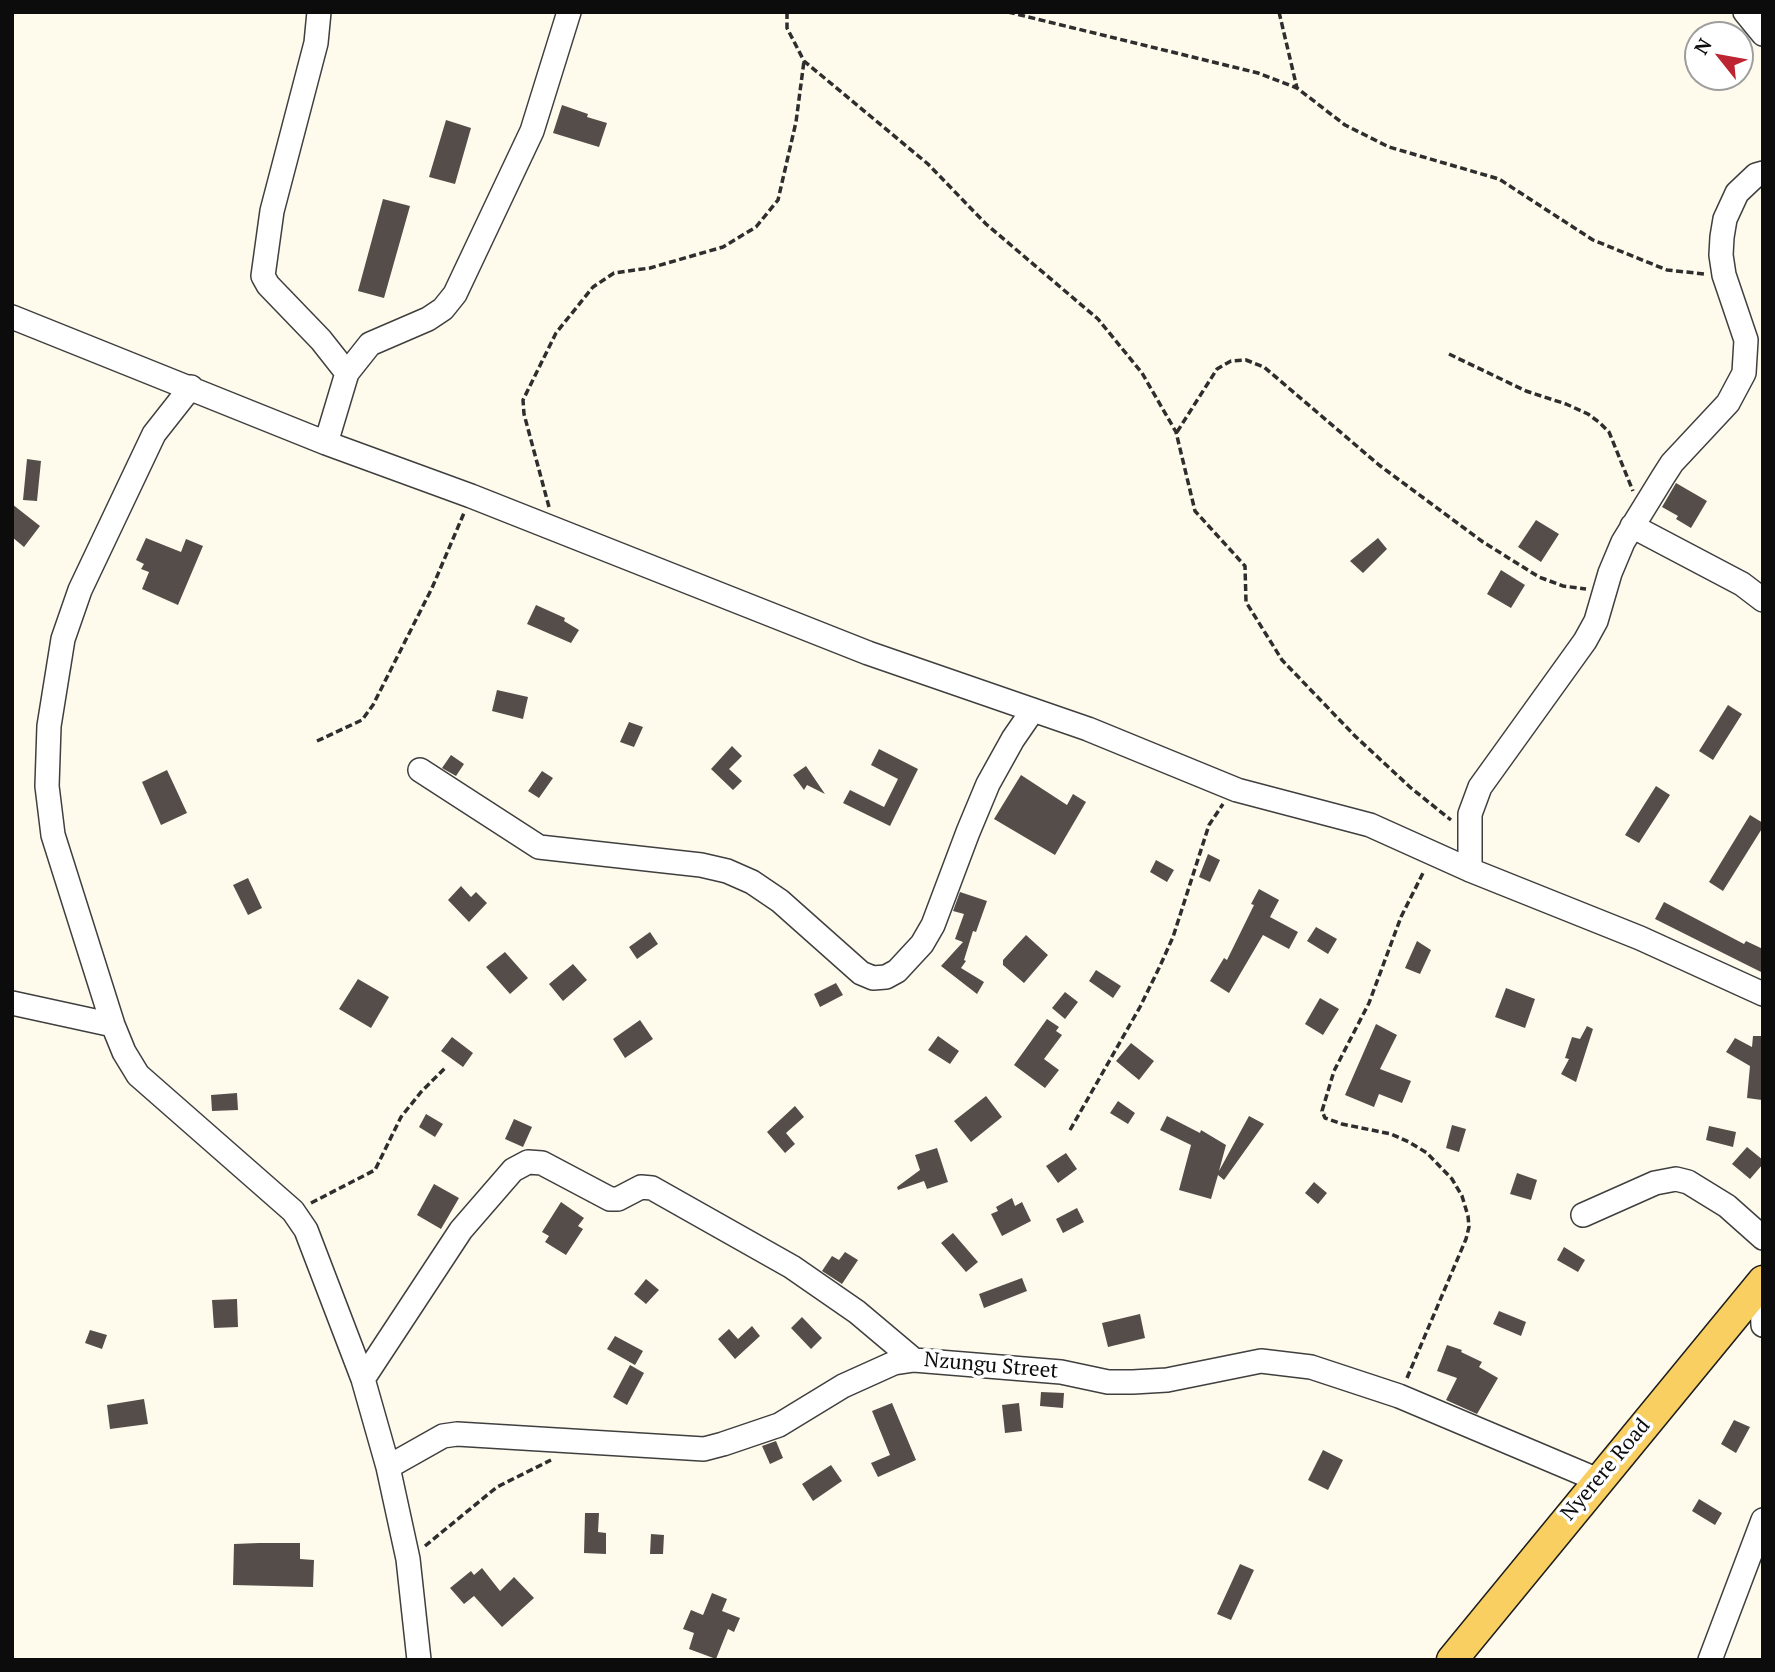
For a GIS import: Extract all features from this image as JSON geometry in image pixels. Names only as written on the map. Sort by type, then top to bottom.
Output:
[{"type":"main road","name":"Nyerere Road","points":[[1452,1660],[1762,1282]]},
{"type":"street","points":[[319,12],[316,43],[272,211],[263,276],[268,285],[321,340],[347,373]]},
{"type":"street","points":[[326,443],[347,373],[370,344],[428,319],[443,309],[455,294],[532,131],[569,12]]},
{"type":"street","points":[[1745,12],[1763,34]]},
{"type":"street","points":[[1470,870],[1470,814],[1480,787],[1585,641],[1596,621],[1623,542],[1672,463],[1728,403],[1744,373],[1746,340],[1724,275],[1721,255],[1725,219],[1737,193],[1756,174],[1763,173]]},
{"type":"street","points":[[12,317],[326,443],[471,496],[868,653],[1088,729],[1237,790],[1370,825],[1470,870],[1640,938],[1763,994]]},
{"type":"street","points":[[191,387],[154,435],[80,590],[63,639],[49,726],[47,786],[53,835],[113,1025],[124,1052],[138,1075],[293,1211],[306,1230],[363,1379],[388,1467],[408,1559],[419,1660]]},
{"type":"street","points":[[1638,517],[1763,600]]},
{"type":"street","points":[[420,770],[540,847],[701,865],[727,871],[752,882],[780,901],[861,973],[873,978],[886,977],[897,971],[922,944],[933,925],[988,784],[1013,738],[1033,710]]},
{"type":"street","points":[[12,1003],[113,1025]]},
{"type":"street","points":[[363,1379],[461,1230],[513,1170],[528,1162],[542,1163],[610,1199],[618,1199],[641,1187],[653,1188],[792,1267],[857,1312],[914,1360]]},
{"type":"street","points":[[1583,1215],[1655,1183],[1676,1179],[1688,1182],[1727,1206],[1763,1238]]},
{"type":"street","points":[[1762,1282],[1763,1325]]},
{"type":"street","name":"Nzungu Street","points":[[388,1467],[443,1436],[457,1434],[704,1449],[779,1425],[854,1381],[894,1363],[914,1360],[1061,1372],[1108,1382],[1167,1380],[1261,1361],[1311,1367],[1399,1396],[1598,1480]]},
{"type":"street","points":[[1710,1660],[1763,1521]]},
{"type":"path","points":[[787,12],[787,27],[804,61],[928,164],[986,224],[1098,319],[1143,373],[1176,432],[1195,511],[1245,566],[1246,602],[1282,660],[1354,736],[1469,835]]},
{"type":"path","points":[[1008,12],[1245,70],[1297,88],[1356,131],[1389,147],[1499,179],[1593,240],[1640,261],[1667,270],[1724,275]]},
{"type":"path","points":[[1279,12],[1297,88]]},
{"type":"path","points":[[554,529],[524,414],[523,400],[556,333],[593,287],[614,273],[650,268],[723,247],[756,226],[778,200],[796,122],[804,61]]},
{"type":"path","points":[[1449,354],[1526,391],[1566,404],[1600,423],[1609,432],[1630,485],[1638,517]]},
{"type":"path","points":[[1176,432],[1217,369],[1231,360],[1246,360],[1264,367],[1379,465],[1516,565],[1563,586],[1606,589]]},
{"type":"path","points":[[317,741],[362,720],[373,705],[432,589],[471,496]]},
{"type":"path","points":[[1070,1130],[1140,1007],[1173,937],[1209,825],[1219,808],[1237,790]]},
{"type":"path","points":[[1399,1396],[1466,1239],[1468,1216],[1462,1196],[1452,1179],[1427,1153],[1391,1134],[1325,1118],[1322,1111],[1334,1071],[1368,1003],[1413,890],[1434,853]]},
{"type":"path","points":[[293,1211],[374,1170],[401,1117],[445,1068]]},
{"type":"path","points":[[408,1559],[497,1487],[557,1457]]},
{"type":"building","points":[[562,105],[607,123],[599,147],[553,133]]},
{"type":"building","points":[[446,120],[471,128],[455,184],[429,177]]},
{"type":"building","points":[[383,199],[410,206],[384,298],[358,291]]},
{"type":"building","points":[[27,459],[41,461],[37,501],[23,500]]},
{"type":"building","points":[[1676,483],[1707,501],[1691,528],[1662,507]]},
{"type":"building","points":[[12,504],[40,526],[24,547],[12,537]]},
{"type":"building","points":[[1536,520],[1559,534],[1541,562],[1518,547]]},
{"type":"building","points":[[146,538],[181,552],[186,539],[203,546],[178,605],[142,589],[149,572],[141,569],[144,564],[136,560]]},
{"type":"building","points":[[1378,538],[1387,549],[1363,573],[1350,561]]},
{"type":"building","points":[[1501,570],[1525,585],[1511,608],[1487,594]]},
{"type":"building","points":[[536,605],[565,618],[564,621],[579,630],[571,643],[527,624]]},
{"type":"building","points":[[497,690],[528,697],[523,719],[492,711]]},
{"type":"building","points":[[1728,705],[1742,714],[1713,760],[1699,751]]},
{"type":"building","points":[[629,722],[643,727],[634,747],[620,742]]},
{"type":"building","points":[[732,746],[742,756],[729,769],[742,781],[733,790],[711,769]]},
{"type":"building","points":[[879,749],[918,769],[890,826],[843,803],[850,790],[884,807],[898,779],[871,765]]},
{"type":"building","points":[[451,755],[464,764],[456,776],[442,768]]},
{"type":"building","points":[[806,766],[825,794],[807,785],[804,790],[793,775]]},
{"type":"building","points":[[167,770],[187,813],[161,825],[142,782]]},
{"type":"building","points":[[542,771],[553,778],[539,798],[528,791]]},
{"type":"building","points":[[1021,775],[1067,805],[1073,794],[1086,802],[1055,855],[994,819]]},
{"type":"building","points":[[1656,786],[1670,795],[1639,843],[1625,835]]},
{"type":"building","points":[[1750,815],[1763,823],[1763,827],[1723,891],[1709,882]]},
{"type":"building","points":[[1208,854],[1220,860],[1210,882],[1199,877]]},
{"type":"building","points":[[1156,860],[1174,870],[1167,882],[1150,872]]},
{"type":"building","points":[[248,878],[262,908],[248,915],[233,885]]},
{"type":"building","points":[[461,886],[471,897],[476,892],[487,903],[469,922],[448,900]]},
{"type":"building","points":[[1259,889],[1279,900],[1270,917],[1298,932],[1289,949],[1263,935],[1229,993],[1210,981],[1224,958],[1227,960]]},
{"type":"building","points":[[960,892],[987,901],[976,932],[973,931],[964,960],[966,961],[961,968],[984,982],[977,994],[941,966],[963,942],[955,939],[964,914],[953,911]]},
{"type":"building","points":[[1664,902],[1744,944],[1746,941],[1763,949],[1763,973],[1655,919]]},
{"type":"building","points":[[1316,927],[1337,939],[1328,954],[1307,941]]},
{"type":"building","points":[[650,932],[658,944],[637,959],[629,947]]},
{"type":"building","points":[[1026,935],[1048,955],[1024,983],[1003,965],[1003,960]]},
{"type":"building","points":[[1417,941],[1431,950],[1420,974],[1405,968]]},
{"type":"building","points":[[505,952],[528,978],[510,994],[486,967]]},
{"type":"building","points":[[573,964],[587,980],[563,1001],[549,984]]},
{"type":"building","points":[[1096,970],[1121,986],[1113,998],[1089,981]]},
{"type":"building","points":[[358,979],[389,997],[371,1028],[339,1009]]},
{"type":"building","points":[[836,983],[843,995],[820,1007],[814,994]]},
{"type":"building","points":[[1506,988],[1535,999],[1525,1028],[1495,1017]]},
{"type":"building","points":[[1065,992],[1078,1002],[1065,1019],[1052,1008]]},
{"type":"building","points":[[1320,998],[1339,1009],[1323,1035],[1305,1024]]},
{"type":"building","points":[[1047,1019],[1059,1027],[1056,1031],[1062,1035],[1044,1059],[1059,1070],[1045,1088],[1014,1065]]},
{"type":"building","points":[[640,1020],[653,1039],[625,1058],[613,1039]]},
{"type":"building","points":[[1376,1024],[1397,1035],[1380,1069],[1411,1081],[1402,1103],[1379,1094],[1374,1107],[1345,1095]]},
{"type":"building","points":[[1587,1026],[1593,1029],[1576,1082],[1561,1074],[1569,1059],[1565,1058],[1572,1037],[1580,1039]]},
{"type":"building","points":[[938,1036],[959,1051],[950,1064],[928,1050]]},
{"type":"building","points":[[1753,1036],[1763,1036],[1762,1100],[1747,1098],[1750,1066],[1726,1052],[1735,1038],[1752,1047]]},
{"type":"building","points":[[452,1037],[473,1053],[463,1067],[441,1051]]},
{"type":"building","points":[[1131,1043],[1154,1061],[1139,1080],[1116,1061]]},
{"type":"building","points":[[237,1093],[238,1110],[212,1111],[211,1095]]},
{"type":"building","points":[[986,1096],[1002,1117],[971,1142],[954,1121]]},
{"type":"building","points":[[1118,1101],[1135,1113],[1128,1124],[1110,1113]]},
{"type":"building","points":[[795,1106],[804,1117],[786,1133],[795,1144],[785,1153],[767,1132]]},
{"type":"building","points":[[426,1114],[443,1124],[435,1137],[419,1127]]},
{"type":"building","points":[[1167,1116],[1200,1133],[1201,1130],[1226,1145],[1219,1171],[1249,1116],[1264,1124],[1224,1180],[1218,1175],[1211,1199],[1179,1190],[1191,1145],[1160,1130]]},
{"type":"building","points":[[514,1119],[532,1127],[523,1147],[505,1139]]},
{"type":"building","points":[[1452,1125],[1466,1129],[1459,1152],[1446,1148]]},
{"type":"building","points":[[1709,1126],[1736,1132],[1733,1147],[1706,1140]]},
{"type":"building","points":[[1747,1147],[1763,1160],[1763,1164],[1750,1179],[1732,1164]]},
{"type":"building","points":[[937,1148],[948,1182],[927,1189],[924,1181],[898,1190],[897,1187],[920,1170],[915,1155]]},
{"type":"building","points":[[1066,1153],[1077,1169],[1058,1183],[1046,1166]]},
{"type":"building","points":[[1517,1173],[1537,1180],[1531,1200],[1510,1194]]},
{"type":"building","points":[[1314,1182],[1327,1193],[1318,1204],[1305,1193]]},
{"type":"building","points":[[434,1184],[459,1198],[441,1229],[417,1215]]},
{"type":"building","points":[[1012,1198],[1015,1206],[1022,1202],[1031,1221],[1002,1236],[991,1214],[998,1211],[996,1207]]},
{"type":"building","points":[[561,1202],[584,1218],[578,1226],[583,1229],[566,1255],[545,1242],[549,1236],[542,1232]]},
{"type":"building","points":[[1077,1208],[1084,1222],[1063,1233],[1056,1219]]},
{"type":"building","points":[[953,1233],[978,1262],[966,1272],[941,1243]]},
{"type":"building","points":[[1564,1247],[1585,1260],[1578,1272],[1557,1260]]},
{"type":"building","points":[[845,1252],[858,1260],[842,1284],[822,1271],[832,1256],[839,1260]]},
{"type":"building","points":[[1022,1278],[1027,1291],[984,1308],[979,1294]]},
{"type":"building","points":[[646,1279],[659,1290],[646,1304],[634,1294]]},
{"type":"building","points":[[237,1299],[238,1327],[214,1328],[212,1300]]},
{"type":"building","points":[[1499,1311],[1526,1322],[1521,1336],[1493,1324]]},
{"type":"building","points":[[1140,1314],[1145,1338],[1108,1347],[1102,1323]]},
{"type":"building","points":[[802,1317],[822,1338],[811,1349],[791,1328]]},
{"type":"building","points":[[752,1326],[760,1336],[735,1359],[718,1339],[729,1329],[738,1339]]},
{"type":"building","points":[[90,1330],[107,1335],[102,1349],[85,1343]]},
{"type":"building","points":[[615,1336],[643,1351],[635,1365],[607,1349]]},
{"type":"building","points":[[1447,1345],[1482,1362],[1479,1367],[1498,1378],[1477,1414],[1446,1400],[1457,1378],[1437,1371]]},
{"type":"building","points":[[630,1365],[644,1373],[627,1405],[613,1397]]},
{"type":"building","points":[[1041,1392],[1064,1393],[1063,1408],[1040,1406]]},
{"type":"building","points":[[144,1399],[148,1424],[110,1429],[107,1405]]},
{"type":"building","points":[[892,1403],[916,1460],[878,1477],[871,1463],[890,1455],[872,1411]]},
{"type":"building","points":[[1019,1403],[1022,1431],[1005,1433],[1002,1405]]},
{"type":"building","points":[[1734,1420],[1750,1427],[1736,1453],[1721,1444]]},
{"type":"building","points":[[776,1441],[783,1458],[770,1464],[762,1446]]},
{"type":"building","points":[[1323,1450],[1343,1460],[1328,1490],[1308,1480]]},
{"type":"building","points":[[831,1465],[842,1481],[813,1501],[802,1484]]},
{"type":"building","points":[[1699,1499],[1722,1513],[1715,1525],[1692,1511]]},
{"type":"building","points":[[585,1513],[599,1513],[598,1532],[606,1533],[606,1554],[584,1553]]},
{"type":"building","points":[[651,1534],[664,1535],[663,1554],[650,1554]]},
{"type":"building","points":[[300,1543],[300,1559],[314,1560],[313,1587],[233,1585],[234,1544]]},
{"type":"building","points":[[1240,1564],[1254,1570],[1231,1620],[1217,1614]]},
{"type":"building","points":[[482,1568],[500,1591],[514,1577],[534,1598],[502,1627],[474,1596],[464,1604],[450,1588],[471,1571],[474,1575]]},
{"type":"building","points":[[712,1593],[727,1599],[722,1611],[740,1618],[734,1632],[728,1629],[716,1659],[689,1649],[694,1633],[683,1629],[691,1610],[703,1615]]}]
